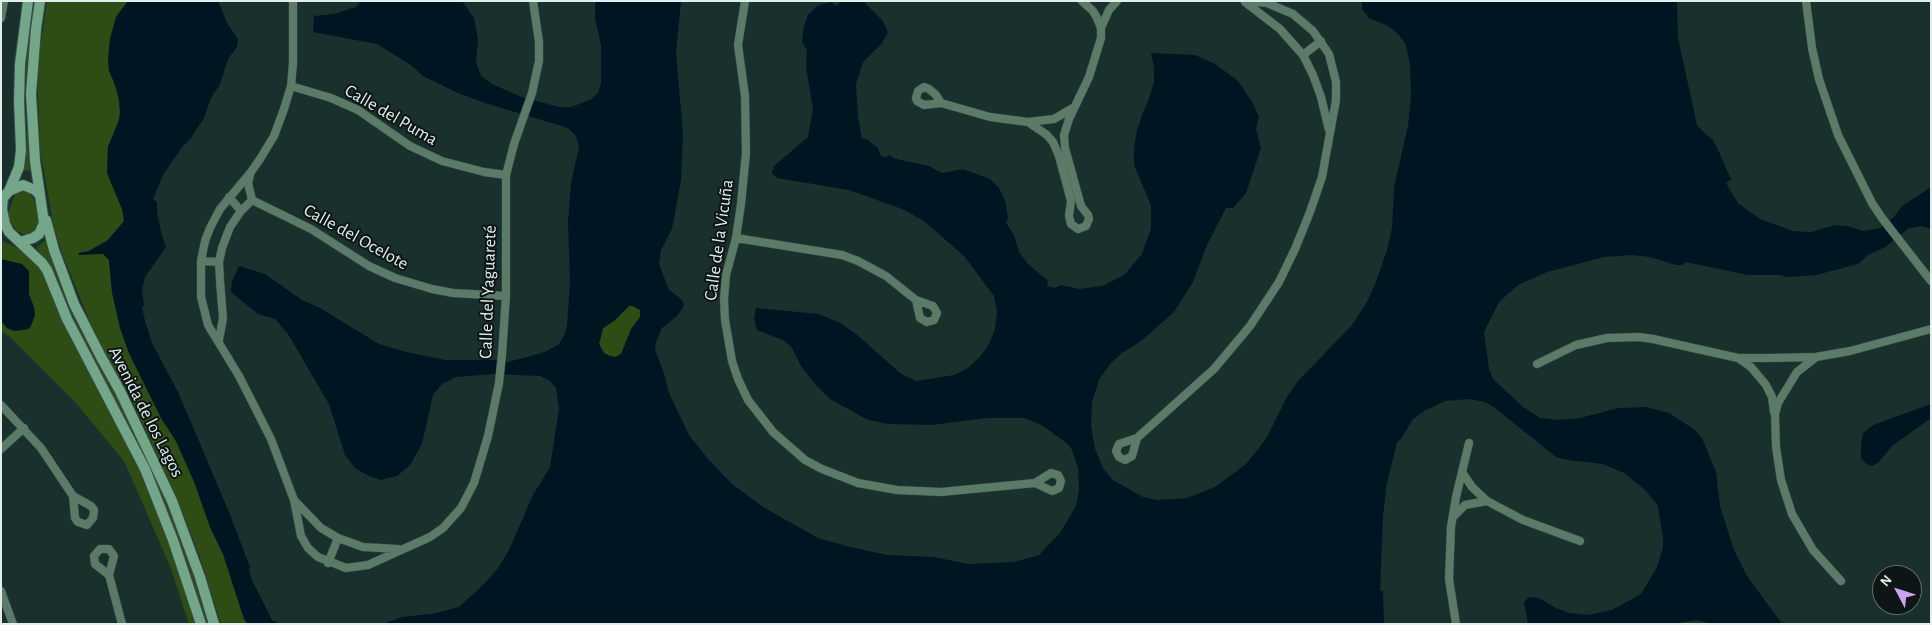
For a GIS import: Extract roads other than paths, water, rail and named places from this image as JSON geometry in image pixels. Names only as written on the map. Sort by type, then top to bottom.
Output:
[{"type":"street","points":[[1,18],[4,1]]},
{"type":"street","points":[[17,240],[9,232],[2,217],[4,197],[18,167],[21,150],[20,64],[28,1]]},
{"type":"street","points":[[1,237],[26,241],[39,234],[44,223],[45,216],[40,195],[34,146],[31,94],[40,1]]},
{"type":"street","name":"Calle del Yaguareté","points":[[292,1],[294,47],[290,86],[282,115],[274,136],[251,172],[220,208],[210,228],[201,261],[201,297],[206,318],[272,439],[294,500],[301,536],[312,552],[328,562],[346,568],[368,565],[400,549],[418,543],[443,528],[462,508],[474,483],[488,436],[499,384],[506,296],[506,175],[532,93],[539,60],[539,42],[533,1]]},
{"type":"street","name":"Calle de la Vicuña","points":[[745,1],[738,45],[745,96],[746,153],[736,238],[726,275],[724,320],[732,361],[748,400],[759,416],[788,447],[822,469],[858,483],[919,492],[981,489],[1035,483]]},
{"type":"street","points":[[1082,1],[1093,11],[1101,28]]},
{"type":"street","points":[[1028,122],[1041,129],[1052,141],[1070,195],[1071,209],[1069,216],[1071,224],[1078,228],[1086,226],[1089,219],[1086,211],[1081,206],[1065,148],[1064,135],[1095,60],[1101,28],[1117,1]]},
{"type":"street","points":[[1137,438],[1214,369],[1250,326],[1264,306],[1295,249],[1322,176],[1336,100],[1336,82],[1332,64],[1321,41],[1313,31],[1293,14],[1267,3],[1245,1]]},
{"type":"street","points":[[1245,1],[1280,29],[1303,55],[1313,75],[1321,98],[1330,134]]},
{"type":"street","points":[[1806,1],[1812,48],[1828,106],[1852,165],[1882,218],[1931,281]]},
{"type":"street","points":[[1303,55],[1321,41]]},
{"type":"street","name":"Calle del Puma","points":[[290,86],[331,98],[358,110],[425,154],[461,167],[506,175]]},
{"type":"street","points":[[941,103],[990,117],[1028,122],[1054,119],[1075,106]]},
{"type":"street","points":[[1052,141],[1064,135]]},
{"type":"street","points":[[219,340],[223,318],[219,262],[226,236],[241,211],[252,200],[249,187],[251,172]]},
{"type":"street","points":[[4,197],[23,186],[34,190],[40,195]]},
{"type":"street","points":[[239,186],[249,187]]},
{"type":"street","points":[[229,197],[241,211]]},
{"type":"street","name":"Calle del Ocelote","points":[[252,200],[311,229],[368,266],[395,278],[446,292],[506,296]]},
{"type":"street","points":[[1071,209],[1081,206]]},
{"type":"street","name":"Avenida de los Lagos","points":[[45,216],[54,250],[74,304],[120,391],[172,501],[200,577],[214,624]]},
{"type":"street","points":[[736,238],[842,255],[865,264],[886,276],[916,300]]},
{"type":"street","name":"Avenida de los Lagos","points":[[17,240],[47,270],[67,319],[145,470],[174,540],[201,624]]},
{"type":"street","points":[[201,261],[219,262]]},
{"type":"street","points":[[1537,364],[1576,345],[1607,338],[1653,338],[1738,358],[1816,357],[1884,343],[1931,329]]},
{"type":"street","points":[[1775,414],[1778,402],[1791,379],[1805,364],[1816,357]]},
{"type":"street","points":[[1738,358],[1751,367],[1766,385],[1772,397],[1781,480],[1792,514],[1813,550],[1841,581]]},
{"type":"street","points":[[1,405],[42,448],[74,496]]},
{"type":"street","points":[[1,449],[24,428]]},
{"type":"street","points":[[1456,624],[1450,579],[1449,553],[1452,517],[1469,442]]},
{"type":"street","points":[[1462,472],[1472,487],[1487,501],[1523,520],[1580,541]]},
{"type":"street","name":"Calle del Yaguareté","points":[[294,500],[321,528],[338,538],[363,547],[400,549]]},
{"type":"street","points":[[1452,517],[1465,505],[1487,501]]},
{"type":"street","points":[[328,562],[338,538]]},
{"type":"street","points":[[109,576],[122,624]]},
{"type":"street","points":[[1,591],[12,624]]},
{"type":"water","points":[[128,1],[218,1],[227,23],[238,39],[237,47],[228,59],[220,84],[211,98],[204,118],[163,175],[153,199],[157,202],[161,232],[166,247],[145,277],[142,289],[144,305],[142,307],[152,343],[178,392],[229,512],[250,567],[252,580],[272,620],[280,624],[248,624],[244,619],[223,554],[210,527],[195,484],[176,441],[161,418],[129,353],[120,328],[112,292],[109,260],[103,254],[78,255],[108,240],[124,221],[122,209],[107,173],[108,147],[119,120],[120,112],[119,99],[109,71],[108,60],[110,39],[116,17]]},
{"type":"water","points":[[361,1],[462,1],[474,18],[478,40],[476,63],[481,76],[492,84],[522,97],[559,107],[571,107],[590,100],[598,93],[601,83],[601,45],[595,18],[595,1],[681,1],[676,53],[683,133],[681,180],[672,229],[661,250],[659,264],[669,290],[680,298],[684,306],[677,316],[662,328],[655,350],[669,393],[689,435],[708,459],[732,484],[763,507],[818,538],[887,555],[933,557],[969,564],[1014,562],[1039,555],[1060,533],[1076,506],[1079,490],[1078,468],[1068,444],[1043,426],[1025,418],[986,418],[932,425],[889,424],[868,420],[830,399],[801,366],[792,348],[785,341],[757,330],[754,318],[756,308],[819,314],[840,323],[856,334],[900,373],[916,381],[954,375],[968,368],[980,357],[989,344],[995,329],[997,312],[994,296],[964,256],[924,221],[902,209],[849,190],[777,178],[772,173],[774,166],[808,137],[813,109],[806,67],[807,51],[802,41],[808,15],[817,6],[831,2],[836,6],[841,1],[863,1],[883,21],[888,32],[882,43],[863,62],[856,84],[858,117],[862,138],[878,148],[880,155],[886,158],[889,155],[896,159],[929,166],[942,173],[963,169],[990,179],[999,188],[1005,200],[1008,218],[1006,223],[1014,235],[1019,252],[1028,264],[1048,281],[1047,286],[1054,288],[1061,285],[1079,289],[1102,286],[1124,275],[1142,254],[1151,229],[1151,205],[1134,165],[1134,148],[1137,131],[1154,82],[1151,53],[1195,55],[1215,64],[1237,80],[1253,103],[1259,117],[1256,129],[1261,148],[1246,193],[1233,208],[1226,208],[1207,245],[1193,282],[1174,312],[1140,342],[1123,352],[1110,364],[1099,380],[1092,402],[1091,425],[1095,449],[1103,468],[1113,480],[1143,497],[1157,500],[1187,498],[1215,487],[1246,464],[1266,439],[1287,397],[1298,381],[1352,325],[1367,302],[1376,282],[1392,228],[1394,187],[1408,126],[1411,94],[1410,65],[1406,45],[1399,35],[1388,26],[1369,18],[1362,9],[1362,1],[1677,1],[1678,38],[1697,125],[1713,140],[1731,179],[1726,183],[1738,203],[1760,219],[1793,231],[1811,232],[1835,225],[1864,231],[1880,228],[1893,218],[1902,206],[1931,187],[1931,229],[1922,226],[1909,228],[1885,247],[1868,255],[1858,264],[1816,275],[1788,277],[1780,275],[1748,275],[1686,262],[1682,265],[1676,265],[1650,257],[1631,255],[1604,257],[1547,272],[1518,285],[1499,302],[1484,332],[1489,369],[1493,379],[1522,406],[1540,418],[1559,420],[1580,418],[1618,408],[1646,407],[1669,413],[1695,430],[1702,438],[1716,472],[1720,506],[1734,550],[1747,576],[1783,624],[1713,624],[1697,620],[1669,624],[1528,624],[1524,602],[1529,597],[1539,598],[1569,613],[1588,615],[1612,610],[1641,594],[1657,567],[1663,548],[1658,506],[1645,490],[1624,473],[1603,464],[1556,457],[1495,408],[1485,402],[1469,399],[1445,401],[1424,411],[1413,419],[1401,439],[1397,442],[1386,488],[1383,517],[1380,591],[1383,591],[1384,624],[384,624],[401,617],[432,614],[459,607],[498,568],[508,552],[533,495],[550,467],[559,409],[556,388],[549,380],[540,376],[493,374],[456,377],[442,384],[433,395],[422,444],[410,465],[397,476],[381,480],[355,468],[345,455],[329,404],[288,334],[275,319],[258,314],[231,292],[232,282],[239,266],[265,274],[302,300],[320,308],[379,344],[406,352],[445,360],[494,360],[508,362],[545,352],[559,344],[565,334],[567,325],[570,283],[568,222],[571,183],[579,147],[576,136],[568,128],[458,93],[423,76],[411,65],[377,44],[313,32],[314,16],[334,14],[356,7]],"holes":[[[629,306],[640,310],[640,317],[631,329],[621,354],[615,357],[604,353],[599,344],[603,328],[614,321]]]},
{"type":"water","points":[[1,259],[22,264],[29,271],[29,294],[35,315],[28,329],[11,330],[1,321]]},
{"type":"water","points":[[1931,404],[1931,418],[1892,446],[1879,462],[1872,466],[1866,464],[1861,458],[1863,433],[1873,425]]}]
